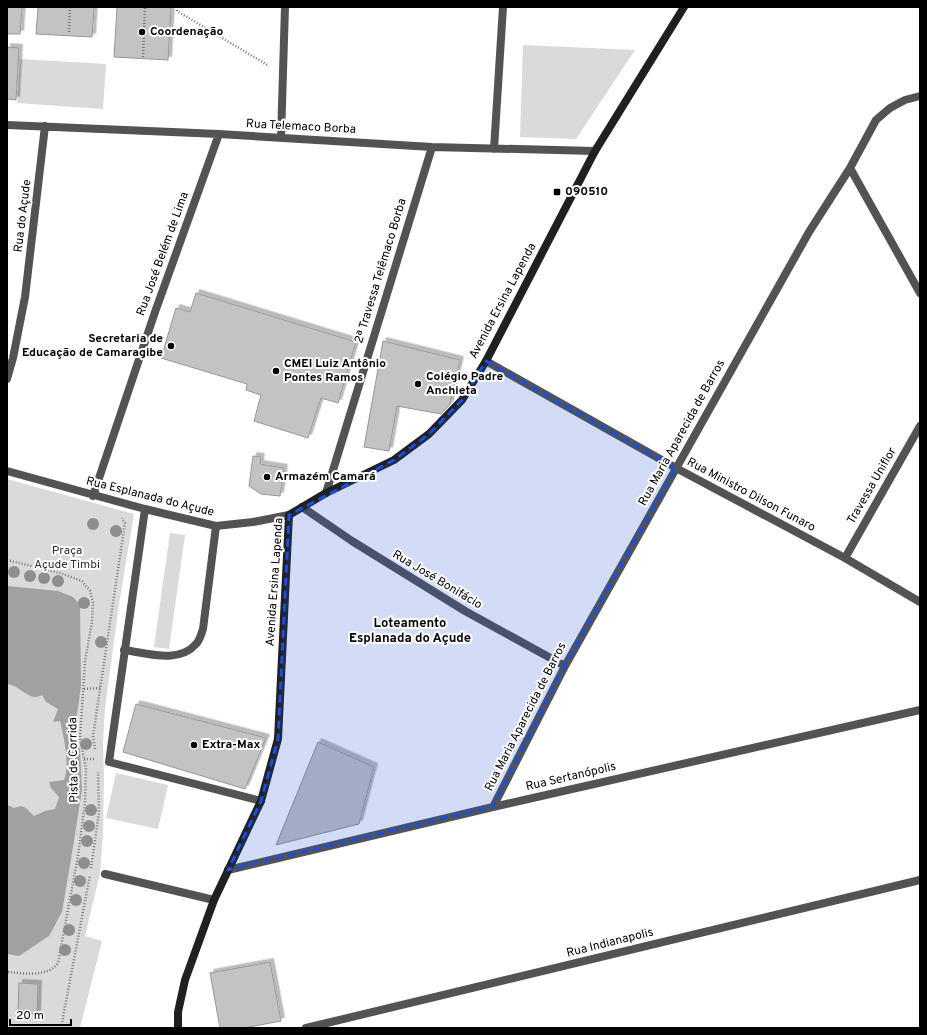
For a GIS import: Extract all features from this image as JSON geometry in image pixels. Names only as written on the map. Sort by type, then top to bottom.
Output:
[{"type":"street","points":[[281,138],[285,7]]},
{"type":"street","points":[[494,149],[503,7]]},
{"type":"street","name":"Avenida Ersina Lapenda","points":[[178,1028],[178,1012],[184,980],[214,900],[261,801],[278,739],[289,515],[326,494],[394,460],[429,434],[462,400],[486,361],[595,151],[686,7]]},
{"type":"street","name":"Rua Maria Aparecida de Barros","points":[[493,807],[565,666],[809,232],[850,168],[876,120],[895,105],[905,100],[920,96]]},
{"type":"street","name":"Rua Telemaco Borba","points":[[7,125],[219,134],[432,147],[595,151]]},
{"type":"street","name":"Rua do Açude","points":[[7,379],[13,358],[25,297],[45,126]]},
{"type":"street","name":"Rua José Belém de Lima","points":[[93,496],[154,312],[219,134]]},
{"type":"street","name":"2ª Travessa Telêmaco Borba","points":[[326,494],[432,147]]},
{"type":"street","points":[[850,168],[920,293]]},
{"type":"street","name":"Rua Ministro Dilson Funaro","points":[[486,361],[676,468],[845,558],[920,602]]},
{"type":"street","name":"Travessa Uniflor","points":[[845,558],[920,426]]},
{"type":"street","name":"Rua Esplanada do Açude","points":[[7,470],[93,496],[216,526],[253,522],[289,515]]},
{"type":"street","name":"Rua José Bonifácio","points":[[302,507],[352,541],[465,611],[565,666]]},
{"type":"street","points":[[145,509],[109,762],[261,801]]},
{"type":"street","points":[[124,650],[169,656],[187,652],[198,643],[203,630],[216,526]]},
{"type":"street","name":"Rua Sertanópolis","points":[[228,870],[493,807],[920,710]]},
{"type":"street","points":[[105,874],[214,900]]},
{"type":"street","name":"Rua Indianapolis","points":[[306,1028],[920,880]]},
{"type":"path","points":[[69,32],[70,7]]},
{"type":"path","points":[[143,57],[145,7]]},
{"type":"path","points":[[178,7],[177,11],[269,66],[284,67]]},
{"type":"path","points":[[95,751],[93,736],[126,523]]},
{"type":"path","name":"Pista de Corrida","points":[[7,560],[60,573],[82,581],[90,591],[93,602],[92,622],[85,661],[80,738],[86,768],[85,803],[80,841],[58,963],[55,967],[41,973],[7,972]]},
{"type":"path","points":[[84,689],[100,688]]},
{"type":"path","points":[[84,759],[96,759],[97,765]]},
{"type":"path","points":[[61,1028],[88,883],[98,812],[98,770]]},
{"type":"highlighted area","points":[[486,361],[676,468],[565,666],[493,807],[228,870],[261,801],[278,739],[289,515],[394,460],[429,434],[462,400]]},
{"type":"green space","points":[[523,45],[635,50],[576,139],[520,137]]},
{"type":"green space","points":[[20,59],[106,64],[103,109],[17,103]]},
{"type":"green space","name":"Praça Açude Timbi","points":[[7,479],[134,514],[119,604],[105,708],[103,743],[103,833],[100,873],[85,936],[102,941],[80,1028],[7,1028]]},
{"type":"green space","points":[[170,533],[185,535],[169,649],[154,647]]},
{"type":"green space","points":[[116,773],[168,785],[158,829],[106,818]]},
{"type":"shaded area","points":[[7,586],[58,591],[73,597],[80,605],[81,686],[75,738],[80,750],[82,790],[62,912],[49,936],[19,956],[7,954],[7,805],[14,808],[21,806],[26,808],[34,816],[45,811],[55,809],[59,797],[51,788],[49,782],[64,780],[66,774],[66,759],[65,743],[60,721],[53,722],[58,709],[46,702],[42,695],[36,697],[31,696],[14,686],[7,684]]},
{"type":"building","points":[[7,7],[22,7],[20,34],[7,34]]},
{"type":"building","points":[[38,7],[94,7],[92,37],[36,34]]},
{"type":"building","name":"Coordenação","points":[[117,7],[171,7],[168,60],[114,57]]},
{"type":"building","points":[[7,47],[19,48],[16,100],[7,99]]},
{"type":"building","name":"CMEI Luiz Antônio Pontes Ramos","points":[[196,293],[356,342],[338,403],[321,398],[308,438],[254,421],[261,395],[246,390],[247,384],[161,358],[176,308],[190,312]]},
{"type":"building","name":"Colégio Padre Anchieta","points":[[383,341],[460,360],[450,404],[441,414],[397,406],[389,451],[364,447]]},
{"type":"building","name":"Armazém Camará","points":[[253,456],[261,457],[260,464],[284,468],[280,496],[261,494],[249,486]]},
{"type":"building","name":"Extra-Max","points":[[136,704],[266,738],[245,789],[123,752]]},
{"type":"building","points":[[318,742],[374,767],[359,824],[276,845]]},
{"type":"building","points":[[270,962],[281,1021],[244,1028],[220,1028],[210,973]]},
{"type":"building","points":[[19,983],[38,984],[37,1014],[18,1013]]},
{"type":"place","name":"Coordenação","points":[[142,32]]},
{"type":"place","name":"090510","points":[[557,192]]},
{"type":"place","name":"Secretaria de Educação de Camaragibe","points":[[171,346]]},
{"type":"place","name":"CMEI Luiz Antônio Pontes Ramos","points":[[276,371]]},
{"type":"place","name":"Colégio Padre Anchieta","points":[[418,384]]},
{"type":"place","name":"Armazém Camará","points":[[267,477]]},
{"type":"place","name":"Extra-Max","points":[[194,745]]},
{"type":"district","name":"Loteamento Esplanada do Açude","points":[[410,632]]}]
